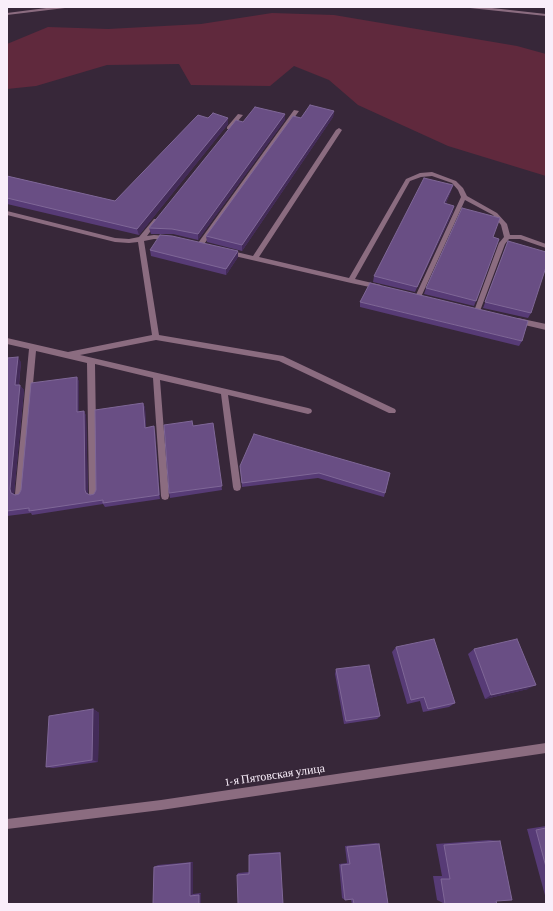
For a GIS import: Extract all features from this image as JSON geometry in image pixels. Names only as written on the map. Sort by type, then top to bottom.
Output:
[{"type":"street","points":[[7,14],[65,7]]},
{"type":"street","points":[[470,7],[546,15]]},
{"type":"street","points":[[200,245],[296,111]]},
{"type":"street","points":[[225,133],[240,115]]},
{"type":"street","points":[[255,258],[339,130]]},
{"type":"street","points":[[351,281],[408,180],[420,175],[432,174],[454,182],[461,189],[464,197],[495,214],[504,224],[507,237]]},
{"type":"street","points":[[418,297],[464,197]]},
{"type":"street","points":[[7,213],[115,240],[154,237],[174,238]]},
{"type":"street","points":[[156,337],[141,239],[161,214]]},
{"type":"street","points":[[507,237],[521,237],[546,246]]},
{"type":"street","points":[[477,311],[502,243],[507,237]]},
{"type":"street","points":[[220,250],[388,290]]},
{"type":"street","points":[[410,295],[425,298]]},
{"type":"street","points":[[469,309],[484,312]]},
{"type":"street","points":[[514,320],[545,325]]},
{"type":"street","points":[[68,355],[156,337],[280,358],[392,411]]},
{"type":"street","points":[[7,341],[308,411]]},
{"type":"street","points":[[19,494],[33,347]]},
{"type":"street","points":[[91,360],[93,494]]},
{"type":"street","points":[[156,375],[165,496]]},
{"type":"street","points":[[224,391],[237,487]]},
{"type":"street","name":"1-я Пятовская улица","points":[[7,824],[161,805],[546,748]]},
{"type":"shaded area","points":[[272,13],[334,15],[517,46],[546,54],[546,176],[448,146],[358,105],[329,80],[294,66],[270,86],[191,85],[179,64],[107,65],[36,86],[7,89],[7,44],[48,27],[108,29],[201,24]]},
{"type":"building","points":[[310,105],[334,111],[242,245],[206,236],[293,116],[301,118]]},
{"type":"building","points":[[255,107],[285,114],[198,234],[172,229],[149,228],[236,120],[243,122]]},
{"type":"building","points":[[213,113],[228,118],[137,229],[7,198],[7,176],[115,201],[198,115],[208,118]]},
{"type":"building","points":[[424,178],[453,185],[444,203],[454,206],[417,287],[374,276]]},
{"type":"building","points":[[462,208],[500,218],[493,237],[499,239],[476,301],[426,288]]},
{"type":"building","points":[[160,235],[172,236],[238,251],[226,269],[150,250]]},
{"type":"building","points":[[508,241],[546,252],[546,267],[531,313],[485,302]]},
{"type":"building","points":[[370,283],[528,321],[522,341],[360,302]]},
{"type":"building","points":[[18,357],[15,385],[20,385],[10,489],[11,493],[15,495],[19,494],[21,490],[31,383],[77,377],[77,412],[84,411],[86,493],[90,495],[94,494],[96,490],[95,410],[143,403],[145,428],[154,426],[159,495],[103,503],[103,500],[29,511],[29,508],[7,511],[7,358]]},
{"type":"building","points":[[192,421],[193,426],[213,423],[222,486],[169,493],[164,425]]},
{"type":"building","points":[[254,434],[390,473],[385,493],[319,473],[242,483],[240,466]]},
{"type":"building","points":[[434,639],[455,703],[428,709],[424,697],[411,700],[396,647]]},
{"type":"building","points":[[517,639],[536,685],[491,695],[474,649]]},
{"type":"building","points":[[369,665],[380,716],[346,721],[336,669]]},
{"type":"building","points":[[93,709],[92,760],[46,767],[49,716]]},
{"type":"building","points":[[546,828],[546,867],[536,830]]},
{"type":"building","points":[[500,841],[512,900],[496,901],[497,904],[445,904],[441,879],[450,879],[444,845]]},
{"type":"building","points":[[379,844],[388,904],[354,904],[353,899],[345,900],[341,865],[350,864],[347,847]]},
{"type":"building","points":[[280,853],[283,904],[238,904],[237,875],[249,874],[249,855]]},
{"type":"building","points":[[190,863],[190,896],[199,895],[199,904],[153,904],[154,867]]}]
